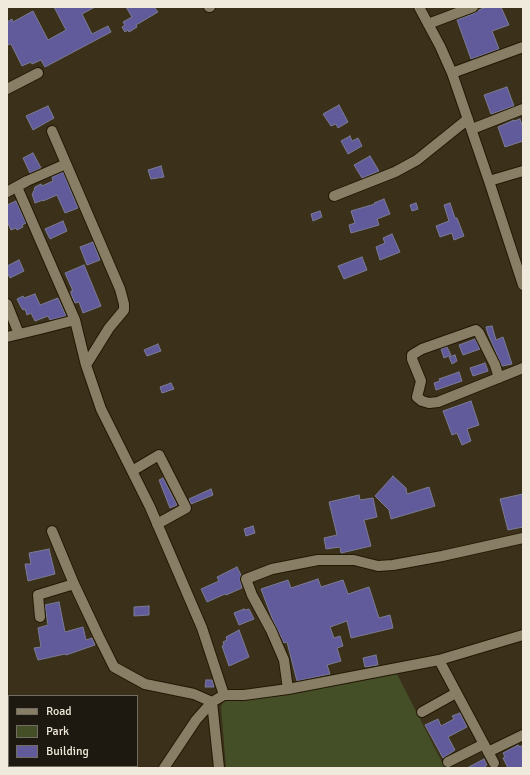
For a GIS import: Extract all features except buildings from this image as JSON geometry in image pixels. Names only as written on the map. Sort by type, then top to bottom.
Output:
[{"type":"street","points":[[419,7],[452,73],[521,272],[523,285]]},
{"type":"street","points":[[428,24],[473,7]]},
{"type":"street","points":[[452,73],[523,47]]},
{"type":"street","points":[[7,89],[38,73]]},
{"type":"street","points":[[472,129],[523,109]]},
{"type":"street","points":[[334,196],[395,172],[418,160],[468,119]]},
{"type":"street","points":[[52,131],[120,290],[124,304],[124,310],[109,328],[86,365]]},
{"type":"street","points":[[7,192],[66,164]]},
{"type":"street","points":[[489,181],[523,171]]},
{"type":"street","points":[[17,186],[75,320],[86,365],[101,410],[157,524],[202,628],[224,695]]},
{"type":"street","points":[[7,304],[19,334]]},
{"type":"street","points":[[7,336],[75,320]]},
{"type":"street","points":[[499,378],[495,366],[479,333],[476,330],[412,354],[412,359],[421,381],[417,397],[422,402],[429,403],[438,402],[499,378],[523,368]]},
{"type":"street","points":[[132,471],[159,455],[186,508],[157,524]]},
{"type":"street","points":[[52,531],[74,584],[114,667],[145,684],[194,694],[212,702]]},
{"type":"street","points":[[288,689],[284,660],[271,630],[252,595],[246,579],[272,569],[318,560],[354,560],[378,566],[393,565],[523,538]]},
{"type":"street","points":[[40,617],[38,595],[74,584]]},
{"type":"street","points":[[164,768],[196,720],[212,702],[224,695],[244,695],[288,689],[439,660],[523,635]]},
{"type":"street","points":[[439,660],[494,763]]},
{"type":"street","points":[[422,712],[456,693]]},
{"type":"street","points":[[212,702],[219,768]]},
{"type":"street","points":[[448,762],[523,735]]},
{"type":"green space","points":[[396,672],[445,768],[226,768],[221,707],[223,702],[289,694]]}]
